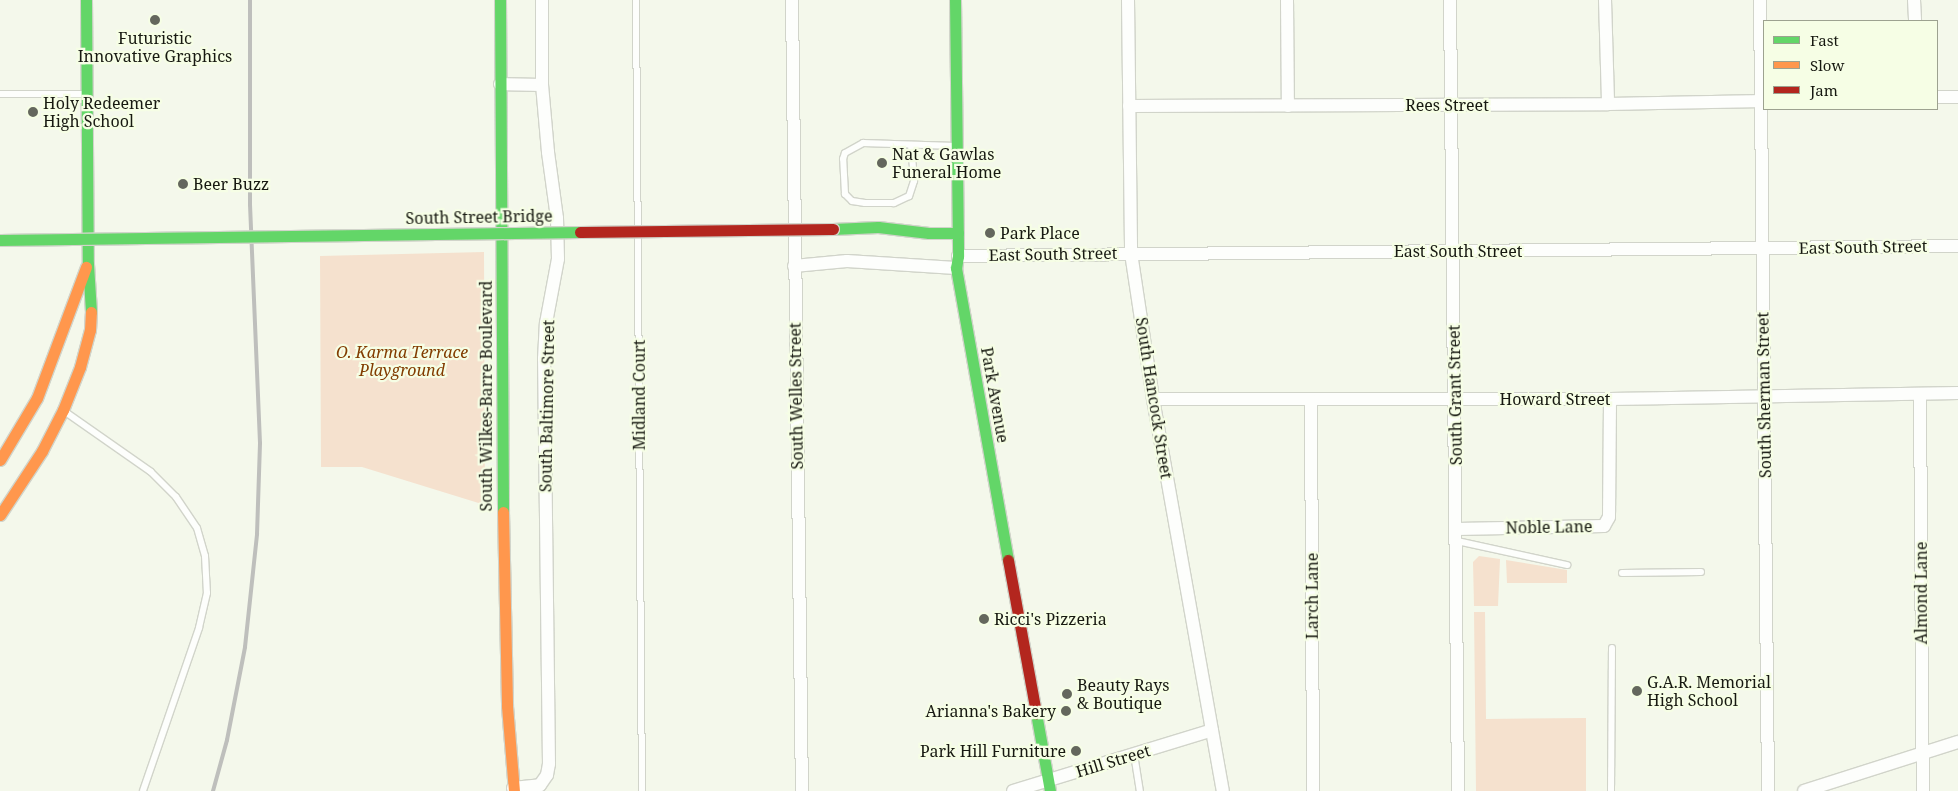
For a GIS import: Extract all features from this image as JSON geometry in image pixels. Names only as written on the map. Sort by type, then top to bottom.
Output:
[{"type":"main road","points":[[0,515],[42,451],[63,410],[80,367],[90,330],[86,0]]},
{"type":"main road","name":"South Wilkes-Barre Boulevard","points":[[500,0],[504,614],[507,706],[514,790]]},
{"type":"main road","name":"Park Avenue","points":[[955,0],[957,262],[1049,786]]},
{"type":"main road","name":"South Street Bridge","points":[[0,240],[878,227],[929,233],[958,233]]},
{"type":"main road","points":[[0,460],[37,398],[88,264]]},
{"type":"street","name":"South Baltimore Street","points":[[514,790],[540,785],[547,775],[549,764],[544,359],[546,323],[558,259],[557,218],[542,86],[542,0]]},
{"type":"street","name":"South Welles Street","points":[[792,0],[802,791]]},
{"type":"street","name":"South Hancock Street","points":[[1128,0],[1131,253],[1153,399],[1224,791]]},
{"type":"street","points":[[1287,0],[1288,106]]},
{"type":"street","name":"South Grant Street","points":[[1450,0],[1452,251],[1456,399],[1458,791]]},
{"type":"street","points":[[1605,0],[1608,104]]},
{"type":"street","name":"South Sherman Street","points":[[1760,0],[1763,101],[1762,248],[1768,791]]},
{"type":"street","points":[[1914,0],[1915,20]]},
{"type":"street","points":[[500,84],[542,86]]},
{"type":"street","points":[[1938,97],[1958,97]]},
{"type":"street","name":"Rees Street","points":[[1129,106],[1608,104],[1763,101]]},
{"type":"street","name":"East South Street","points":[[794,266],[847,261],[957,262],[1131,253],[1958,246]]},
{"type":"street","name":"Almond Lane","points":[[1920,394],[1923,791]]},
{"type":"street","name":"Howard Street","points":[[1153,399],[1311,401],[1958,394]]},
{"type":"street","name":"Noble Lane","points":[[1457,535],[1604,526],[1609,517],[1610,399]]},
{"type":"street","name":"Larch Lane","points":[[1311,401],[1314,791]]},
{"type":"street","name":"Hill Street","points":[[1014,791],[1049,786],[1134,754],[1212,730]]},
{"type":"street","points":[[1804,791],[1958,742]]},
{"type":"lane","name":"Midland Court","points":[[636,0],[642,791]]},
{"type":"lane","points":[[0,94],[86,94]]},
{"type":"lane","points":[[911,145],[914,181],[910,196],[894,203],[865,203],[852,201],[845,194],[843,159],[845,152],[863,143],[957,146]]},
{"type":"lane","points":[[63,410],[151,472],[176,497],[197,528],[205,556],[207,593],[199,628],[143,791]]},
{"type":"lane","points":[[1457,535],[1567,565]]},
{"type":"lane","points":[[1622,573],[1701,572]]},
{"type":"lane","points":[[1611,791],[1612,648]]},
{"type":"lane","points":[[1134,754],[1140,791]]},
{"type":"green space","name":"O. Karma Terrace Playground","points":[[484,252],[485,505],[362,467],[321,467],[320,256]]},
{"type":"green space","points":[[1479,556],[1500,559],[1498,606],[1474,606],[1473,562]]},
{"type":"green space","points":[[1506,560],[1567,570],[1567,583],[1507,583]]},
{"type":"green space","points":[[1474,612],[1485,612],[1486,719],[1586,718],[1586,791],[1476,791]]},
{"type":"railway","points":[[213,791],[227,740],[245,647],[257,534],[260,443],[250,205],[250,0]]},
{"type":"traffic: fast","points":[[86,0],[88,264],[91,312]]},
{"type":"traffic: fast","points":[[500,0],[503,512]]},
{"type":"traffic: fast","points":[[955,0],[958,256],[956,268],[1008,560]]},
{"type":"traffic: fast","points":[[833,229],[878,227],[929,233],[958,233]]},
{"type":"traffic: fast","points":[[0,240],[580,232]]},
{"type":"traffic: fast","points":[[1036,713],[1050,791]]},
{"type":"traffic: slow","points":[[0,460],[37,398],[86,267]]},
{"type":"traffic: slow","points":[[0,515],[42,451],[63,410],[80,367],[90,330],[91,312]]},
{"type":"traffic: slow","points":[[503,512],[507,706],[514,791]]},
{"type":"traffic: jam","points":[[580,232],[833,229]]},
{"type":"traffic: jam","points":[[1008,560],[1036,713]]},
{"type":"place","name":"Futuristic Innovative Graphics","points":[[155,20]]},
{"type":"place","name":"Holy Redeemer High School","points":[[33,112]]},
{"type":"place","name":"Nat & Gawlas Funeral Home","points":[[882,163]]},
{"type":"place","name":"Beer Buzz","points":[[183,184]]},
{"type":"place","name":"Park Place","points":[[990,233]]},
{"type":"place","name":"Ricci's Pizzeria","points":[[984,619]]},
{"type":"place","name":"G.A.R. Memorial High School","points":[[1637,691]]},
{"type":"place","name":"Beauty Rays & Boutique","points":[[1067,694]]},
{"type":"place","name":"Arianna's Bakery","points":[[1066,711]]},
{"type":"place","name":"Park Hill Furniture","points":[[1076,751]]}]
